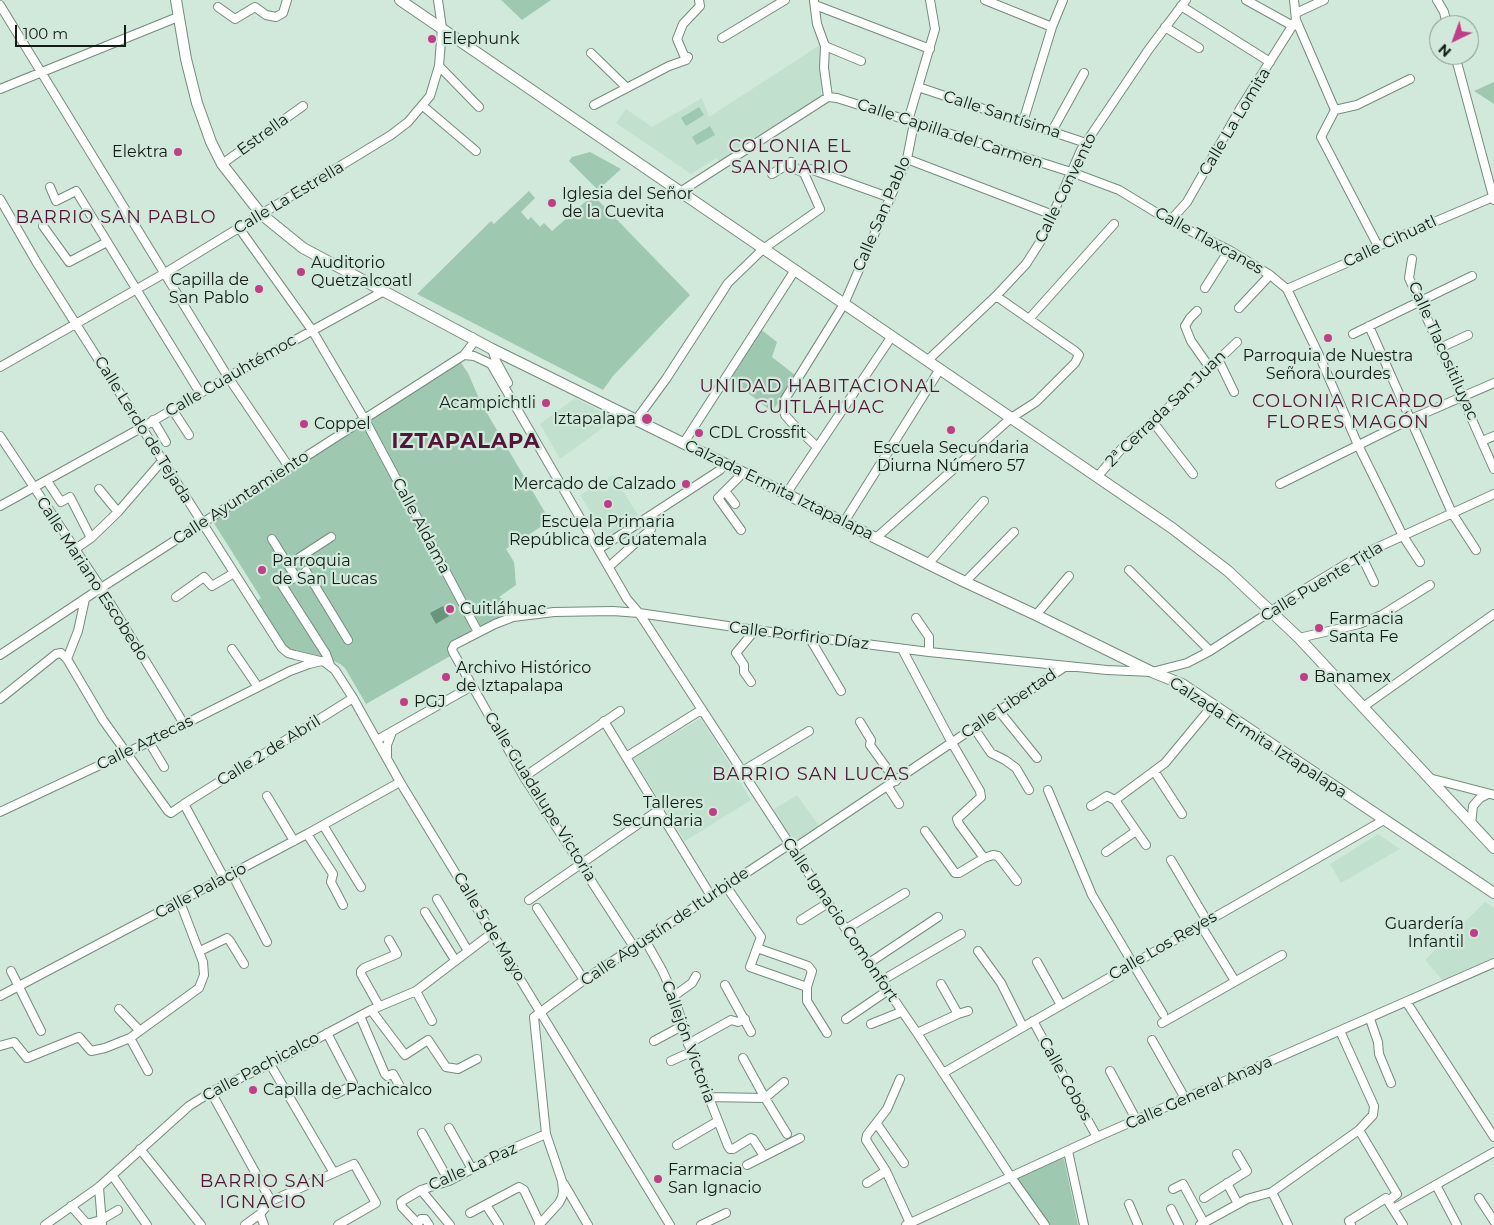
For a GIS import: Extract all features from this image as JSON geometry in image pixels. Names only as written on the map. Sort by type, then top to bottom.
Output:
[{"type":"main road","name":"Calzada Ermita Iztapalapa","points":[[176,0],[196,103],[222,164],[261,214],[303,248],[492,349],[683,444],[1152,672],[1182,684],[1494,893]]},
{"type":"main road","points":[[400,0],[1172,528],[1228,571],[1273,611],[1299,638],[1494,848]]},
{"type":"main road","points":[[1485,839],[1494,856]]},
{"type":"main road","points":[[1483,886],[1494,881]]},
{"type":"street","points":[[218,7],[235,20],[255,7],[266,15],[276,17],[283,13],[287,0]]},
{"type":"street","name":"Calle La Estrella","points":[[0,367],[165,274],[391,135],[408,122],[430,96],[439,66],[442,28],[438,0]]},
{"type":"street","points":[[594,105],[687,58],[677,39],[683,24],[700,6],[699,0]]},
{"type":"street","points":[[722,38],[784,0]]},
{"type":"street","name":"Calle San Pablo","points":[[817,446],[792,423],[782,409],[782,404],[844,304],[907,160],[911,122],[918,87],[935,29],[930,0]]},
{"type":"street","points":[[986,0],[1052,27]]},
{"type":"street","points":[[1023,122],[1052,27],[1063,0]]},
{"type":"street","points":[[1246,0],[1295,19]]},
{"type":"street","points":[[1294,0],[1295,19],[1335,110]]},
{"type":"street","points":[[1295,19],[1324,0]]},
{"type":"street","points":[[1437,0],[1445,15]]},
{"type":"street","points":[[680,192],[828,97],[824,68],[825,46],[817,24],[814,3],[930,49]]},
{"type":"street","points":[[1183,3],[1270,62]]},
{"type":"street","name":"Calle Convento","points":[[928,360],[996,296],[1026,264],[1042,239],[1071,172],[1086,143],[1183,3]]},
{"type":"street","points":[[0,5],[228,376],[289,467]]},
{"type":"street","points":[[0,89],[178,17]]},
{"type":"street","name":"Calle La Lomita","points":[[1170,221],[1187,202],[1240,109],[1295,19]]},
{"type":"street","points":[[1165,27],[1199,48]]},
{"type":"street","points":[[825,46],[860,61]]},
{"type":"street","points":[[591,53],[627,88]]},
{"type":"street","points":[[1458,65],[1494,198]]},
{"type":"street","points":[[439,66],[479,107]]},
{"type":"street","points":[[1052,131],[1084,73]]},
{"type":"street","points":[[1378,246],[1321,137],[1335,110],[1357,105],[1410,79]]},
{"type":"street","name":"Calle Santísima","points":[[918,87],[1086,143]]},
{"type":"street","name":"Calle Capilla del Carmen","points":[[828,97],[837,98],[1071,172]]},
{"type":"street","name":"Estrella","points":[[222,164],[303,106]]},
{"type":"street","points":[[423,106],[476,152]]},
{"type":"street","points":[[907,160],[1053,215]]},
{"type":"street","points":[[636,420],[666,379],[728,283],[763,249],[820,209],[804,173],[797,170],[791,162],[772,174]]},
{"type":"street","points":[[804,173],[810,169],[891,198]]},
{"type":"street","name":"Calle Tlaxcanes","points":[[1071,172],[1119,190],[1170,221],[1229,250],[1270,275],[1287,289],[1319,355],[1358,445],[1403,536],[1420,562]]},
{"type":"street","points":[[50,188],[56,200],[76,191],[200,393]]},
{"type":"street","name":"Calle Cihuatl","points":[[1287,289],[1351,261],[1378,246],[1494,198]]},
{"type":"street","name":"Calle Lerdo de Tejada","points":[[0,199],[37,263],[282,648],[288,653],[322,661]]},
{"type":"street","points":[[1029,319],[1114,224]]},
{"type":"street","points":[[43,226],[69,262],[107,242]]},
{"type":"street","name":"Calle Aldama","points":[[239,228],[312,330],[364,419],[478,632]]},
{"type":"street","points":[[1205,288],[1229,250]]},
{"type":"street","name":"Calle Tlacositiluyac","points":[[1412,259],[1409,278],[1494,469]]},
{"type":"street","points":[[683,444],[795,270]]},
{"type":"street","points":[[1239,308],[1270,275]]},
{"type":"street","points":[[1353,334],[1472,276]]},
{"type":"street","name":"Calle Cuauhtémoc","points":[[0,506],[141,428],[228,376],[384,291]]},
{"type":"street","points":[[876,538],[1011,418],[1036,402],[1076,363],[1079,355],[996,296]]},
{"type":"street","points":[[1197,311],[1185,326],[1190,341],[1210,368]]},
{"type":"street","points":[[1369,326],[1452,513],[1476,550]]},
{"type":"street","points":[[1440,348],[1468,335]]},
{"type":"street","points":[[786,494],[892,336]]},
{"type":"street","points":[[464,355],[474,342],[472,337]]},
{"type":"street","name":"2ª Cerrada San Juan","points":[[1097,477],[1124,446],[1153,422],[1237,342]]},
{"type":"street","points":[[492,349],[496,362],[601,548],[627,599],[632,604]]},
{"type":"street","points":[[464,355],[474,356],[491,364],[612,564],[633,600],[632,604]]},
{"type":"street","name":"Calle Ayuntamiento","points":[[0,655],[100,588],[464,355]]},
{"type":"street","points":[[1218,359],[1234,392]]},
{"type":"street","points":[[844,522],[940,369]]},
{"type":"street","points":[[1280,484],[1411,419],[1494,383]]},
{"type":"street","points":[[172,409],[189,435]]},
{"type":"street","points":[[153,420],[166,442]]},
{"type":"street","points":[[1153,422],[1193,474]]},
{"type":"street","name":"Calle Mariano Escobedo","points":[[0,436],[2,445],[100,588],[184,724]]},
{"type":"street","points":[[1482,441],[1494,436]]},
{"type":"street","points":[[74,550],[92,538],[118,512],[162,461]]},
{"type":"street","points":[[601,548],[720,470]]},
{"type":"street","points":[[741,530],[718,498],[743,473]]},
{"type":"street","points":[[47,481],[61,502],[70,497],[92,538]]},
{"type":"street","points":[[99,489],[118,512]]},
{"type":"street","points":[[725,491],[735,504]]},
{"type":"street","name":"Calle Puente Titla","points":[[1152,672],[1186,663],[1210,652],[1305,589],[1361,555],[1494,494]]},
{"type":"street","points":[[928,564],[984,501]]},
{"type":"street","points":[[612,564],[651,529]]},
{"type":"street","points":[[965,582],[1014,532]]},
{"type":"street","points":[[288,565],[331,537]]},
{"type":"street","points":[[272,539],[296,577]]},
{"type":"street","points":[[1361,555],[1374,582]]},
{"type":"street","points":[[330,665],[326,654],[282,585],[307,570],[348,640]]},
{"type":"street","points":[[1129,570],[1210,652]]},
{"type":"street","points":[[176,597],[204,576],[212,586],[234,573]]},
{"type":"street","points":[[1036,614],[1069,576]]},
{"type":"street","points":[[1299,638],[1359,624],[1382,615],[1430,585]]},
{"type":"street","points":[[67,658],[78,631],[85,599]]},
{"type":"street","name":"Calle Ignacio Comonfort","points":[[632,604],[846,930],[943,1073],[1011,1178],[1045,1225]]},
{"type":"street","name":"Calle Porfirio Díaz","points":[[454,645],[513,617],[586,610],[639,613],[902,649],[1066,666],[1152,672]]},
{"type":"street","points":[[1363,707],[1494,614]]},
{"type":"street","points":[[916,618],[929,637],[930,652]]},
{"type":"street","points":[[751,682],[744,672],[744,665],[736,653],[756,630]]},
{"type":"street","points":[[809,636],[841,691]]},
{"type":"street","name":"Calle Guadalupe Victoria","points":[[454,645],[452,652],[524,777],[634,947]]},
{"type":"street","points":[[232,649],[258,687]]},
{"type":"street","name":"Calle Libertad","points":[[902,649],[952,744]]},
{"type":"street","points":[[0,699],[56,654],[62,653],[67,658],[103,720],[169,813],[184,804],[266,942]]},
{"type":"street","name":"Calle 5 de Mayo","points":[[322,661],[335,670],[353,698],[400,782],[670,1225]]},
{"type":"street","name":"Calle Aztecas","points":[[0,812],[149,742],[258,687],[290,672],[322,661]]},
{"type":"street","name":"Calle Libertad","points":[[791,847],[888,787],[1066,666]]},
{"type":"street","points":[[377,740],[472,686]]},
{"type":"street","name":"Calle 2 de Abril","points":[[184,804],[353,698]]},
{"type":"street","points":[[1115,800],[1165,762],[1213,705]]},
{"type":"street","points":[[626,757],[701,710]]},
{"type":"street","points":[[999,710],[1037,758]]},
{"type":"street","points":[[524,777],[620,711]]},
{"type":"street","points":[[604,721],[711,896]]},
{"type":"street","points":[[860,722],[871,740],[870,745],[896,781]]},
{"type":"street","points":[[974,728],[991,753],[1016,768],[1029,790]]},
{"type":"street","points":[[741,772],[809,731]]},
{"type":"street","points":[[387,758],[392,732]]},
{"type":"street","points":[[149,742],[164,767]]},
{"type":"street","points":[[952,744],[980,791],[981,796],[957,819],[984,858]]},
{"type":"street","points":[[1154,771],[1182,814]]},
{"type":"street","points":[[1428,778],[1491,794]]},
{"type":"street","name":"Calle Palacio","points":[[0,996],[180,902],[400,782]]},
{"type":"street","points":[[888,787],[899,804]]},
{"type":"street","points":[[1048,790],[1092,895],[1163,1014]]},
{"type":"street","points":[[1470,824],[1472,806],[1480,798],[1491,794]]},
{"type":"street","points":[[268,796],[294,841]]},
{"type":"street","points":[[1091,806],[1108,796],[1115,800],[1146,845]]},
{"type":"street","points":[[529,900],[660,810]]},
{"type":"street","name":"Calle Los Reyes","points":[[943,1073],[1384,820]]},
{"type":"street","points":[[323,825],[362,887]]},
{"type":"street","points":[[925,831],[955,873],[959,873],[984,858],[993,855],[998,856],[1017,881]]},
{"type":"street","points":[[1106,852],[1136,831]]},
{"type":"street","points":[[307,834],[333,874],[331,882],[343,905]]},
{"type":"street","name":"Calle Agustín de Iturbide","points":[[541,1012],[584,980],[726,886],[791,847]]},
{"type":"street","points":[[1172,860],[1235,981]]},
{"type":"street","points":[[726,886],[761,937],[750,967],[807,987]]},
{"type":"street","points":[[846,930],[905,893]]},
{"type":"street","points":[[437,899],[468,951]]},
{"type":"street","points":[[0,1046],[14,1042],[27,1058],[79,1037],[91,1052],[130,1038],[199,988],[204,975],[203,962],[180,902]]},
{"type":"street","points":[[801,920],[828,902]]},
{"type":"street","points":[[537,908],[584,980]]},
{"type":"street","points":[[425,912],[456,960]]},
{"type":"street","points":[[868,963],[938,917]]},
{"type":"street","name":"Calle Pachicalco","points":[[46,1225],[99,1187],[188,1106],[370,1010],[416,991],[492,933]]},
{"type":"street","points":[[881,981],[961,934]]},
{"type":"street","points":[[200,950],[227,938],[244,964]]},
{"type":"street","points":[[378,1006],[361,971],[397,954],[389,940]]},
{"type":"street","name":"Callejón Victoria","points":[[645,940],[674,996],[682,1026],[707,1097],[728,1146],[730,1149],[733,1149],[751,1138],[764,1156]]},
{"type":"street","points":[[757,948],[808,966],[812,971],[807,987],[808,1001],[827,1033]]},
{"type":"street","points":[[978,950],[1001,983],[1023,1027]]},
{"type":"street","points":[[1162,1023],[1282,955]]},
{"type":"street","points":[[1037,962],[1061,1005]]},
{"type":"street","name":"Calle General Anaya","points":[[908,1224],[1097,1137],[1186,1100],[1494,963]]},
{"type":"street","points":[[11,971],[40,1031]]},
{"type":"street","points":[[674,996],[692,983],[696,976]]},
{"type":"street","points":[[941,984],[958,1014]]},
{"type":"street","points":[[725,985],[751,1032]]},
{"type":"street","points":[[416,991],[432,1021]]},
{"type":"street","points":[[846,1019],[887,991]]},
{"type":"street","points":[[1407,1003],[1494,1137]]},
{"type":"street","points":[[118,1009],[139,1030]]},
{"type":"street","points":[[370,1010],[405,1055],[428,1040],[446,1067],[458,1068],[477,1058]]},
{"type":"street","points":[[917,1034],[968,1011]]},
{"type":"street","points":[[541,1012],[534,1017],[546,1134],[562,1181],[588,1225]]},
{"type":"street","points":[[871,1024],[902,1012]]},
{"type":"street","points":[[360,1016],[385,1074],[387,1076],[393,1074],[403,1092]]},
{"type":"street","points":[[688,1044],[731,1020],[738,1022],[744,1019]]},
{"type":"street","points":[[1370,1019],[1378,1042],[1379,1054],[1391,1083]]},
{"type":"street","name":"Calle Cobos","points":[[1033,1021],[1097,1137]]},
{"type":"street","points":[[654,1040],[682,1026]]},
{"type":"street","points":[[1173,1189],[1183,1184],[1202,1224],[1247,1199],[1272,1192],[1359,1130],[1373,1115],[1374,1106],[1340,1031]]},
{"type":"street","points":[[327,1033],[353,1083],[336,1094]]},
{"type":"street","points":[[130,1038],[148,1070]]},
{"type":"street","points":[[1152,1040],[1186,1100]]},
{"type":"street","points":[[671,1061],[691,1052]]},
{"type":"street","points":[[743,1058],[787,1134]]},
{"type":"street","points":[[270,1064],[334,1173]]},
{"type":"street","points":[[1110,1071],[1136,1121]]},
{"type":"street","points":[[900,1079],[887,1109],[867,1135],[866,1140],[886,1171],[908,1224]]},
{"type":"street","points":[[707,1097],[765,1098],[784,1082]]},
{"type":"street","points":[[212,1092],[271,1201]]},
{"type":"street","points":[[677,1145],[718,1121]]},
{"type":"street","points":[[877,1124],[904,1163]]},
{"type":"street","points":[[449,1128],[472,1169]]},
{"type":"street","points":[[1359,1130],[1397,1194],[1388,1201]]},
{"type":"street","points":[[422,1133],[449,1181]]},
{"type":"street","name":"Calle La Paz","points":[[417,1225],[402,1207],[401,1202],[421,1190],[449,1181],[502,1153],[546,1134]]},
{"type":"street","points":[[747,1165],[800,1138]]},
{"type":"street","points":[[140,1149],[201,1225]]},
{"type":"street","points":[[1068,1151],[1084,1225]]},
{"type":"street","points":[[1393,1210],[1494,1152]]},
{"type":"street","points":[[1204,1198],[1247,1171],[1237,1154]]},
{"type":"street","points":[[245,1225],[260,1214],[271,1201],[354,1164],[376,1203],[338,1225]]},
{"type":"street","points":[[867,1183],[886,1171]]},
{"type":"street","points":[[112,1175],[147,1225]]},
{"type":"street","points":[[470,1213],[519,1187],[522,1188],[539,1224],[562,1198],[562,1181]]},
{"type":"street","points":[[1228,1183],[1238,1204]]},
{"type":"street","points":[[1436,1185],[1458,1225]]},
{"type":"street","points":[[99,1187],[102,1223]]},
{"type":"street","points":[[421,1190],[450,1225]]},
{"type":"street","points":[[1272,1192],[1288,1225]]},
{"type":"street","points":[[1351,1225],[1349,1221],[1386,1198],[1403,1225]]},
{"type":"street","points":[[1479,1198],[1494,1222]]},
{"type":"street","points":[[1129,1204],[1138,1225]]},
{"type":"street","points":[[486,1205],[499,1225]]},
{"type":"street","points":[[71,1206],[87,1224],[102,1223],[118,1210]]},
{"type":"street","points":[[1171,1209],[1179,1225]]},
{"type":"street","points":[[701,1225],[726,1213]]},
{"type":"street","points":[[260,1214],[264,1225]]},
{"type":"street","points":[[417,1225],[421,1219],[424,1219],[429,1225]]},
{"type":"shaded area","points":[[501,0],[551,0],[522,20]]},
{"type":"shaded area","points":[[820,45],[821,98],[720,162],[717,158],[691,174],[616,123],[626,109],[652,127],[702,98],[709,117]]},
{"type":"shaded area","points":[[1494,82],[1494,104],[1474,91]]},
{"type":"shaded area","points":[[699,107],[704,115],[686,126],[681,118]]},
{"type":"shaded area","points":[[710,126],[715,135],[697,145],[692,137]]},
{"type":"shaded area","points":[[590,152],[621,169],[598,190],[569,161],[572,157]]},
{"type":"shaded area","points":[[529,191],[535,198],[521,212],[528,220],[531,217],[540,227],[544,223],[552,231],[593,195],[690,295],[613,376],[603,390],[417,294],[491,221],[494,224]]},
{"type":"shaded area","points":[[759,328],[777,342],[772,357],[795,375],[772,412],[728,377]]},
{"type":"shaded area","points":[[459,360],[468,373],[481,403],[550,521],[506,549],[514,562],[516,585],[499,597],[530,613],[450,644],[452,655],[366,704],[345,668],[340,664],[328,658],[314,658],[285,648],[255,603],[261,598],[212,520]]},
{"type":"shaded area","points":[[575,398],[615,419],[560,459],[540,424]]},
{"type":"shaded area","name":"Escuela Primaria República de Guatemala","points":[[613,475],[641,520],[608,540],[580,495]]},
{"type":"shaded area","points":[[443,606],[449,616],[436,624],[430,613]]},
{"type":"shaded area","points":[[701,718],[751,800],[685,841],[633,758]]},
{"type":"shaded area","points":[[797,795],[820,827],[794,845],[771,811]]},
{"type":"shaded area","points":[[1378,834],[1400,849],[1341,883],[1330,864]]},
{"type":"shaded area","name":"Guardería Infantil","points":[[1485,902],[1494,908],[1494,958],[1443,981],[1425,960]]},
{"type":"shaded area","points":[[1059,1157],[1064,1159],[1078,1225],[1049,1225],[1015,1177]]},
{"type":"place","name":"Elephunk","points":[[432,39]]},
{"type":"place","name":"Elektra","points":[[178,152]]},
{"type":"place","name":"Iglesia del Señor de la Cuevita","points":[[552,203]]},
{"type":"place","name":"Auditorio Quetzalcoatl","points":[[301,272]]},
{"type":"place","name":"Capilla de San Pablo","points":[[259,289]]},
{"type":"place","name":"Parroquia de Nuestra Señora Lourdes","points":[[1328,338]]},
{"type":"place","name":"Acampichtli","points":[[546,403]]},
{"type":"place","name":"Iztapalapa","points":[[647,419]]},
{"type":"place","name":"Coppel","points":[[304,424]]},
{"type":"place","name":"Escuela Secundaria Diurna Número 57","points":[[951,430]]},
{"type":"place","name":"CDL Crossfit","points":[[699,433]]},
{"type":"place","name":"Mercado de Calzado","points":[[686,484]]},
{"type":"place","name":"Escuela Primaria República de Guatemala","points":[[608,504]]},
{"type":"place","name":"Parroquia de San Lucas","points":[[262,570]]},
{"type":"place","name":"Cuitláhuac","points":[[450,609]]},
{"type":"place","name":"Farmacia Santa Fe","points":[[1319,628]]},
{"type":"place","name":"Archivo Histórico de Iztapalapa","points":[[446,677]]},
{"type":"place","name":"Banamex","points":[[1304,677]]},
{"type":"place","name":"PGJ","points":[[404,702]]},
{"type":"place","name":"Talleres Secundaria","points":[[713,812]]},
{"type":"place","name":"Guardería Infantil","points":[[1474,933]]},
{"type":"place","name":"Capilla de Pachicalco","points":[[253,1090]]},
{"type":"place","name":"Farmacia San Ignacio","points":[[658,1179]]},
{"type":"district","name":"COLONIA EL SANTUARIO","points":[[790,157]]},
{"type":"district","name":"BARRIO SAN PABLO","points":[[116,218]]},
{"type":"district","name":"UNIDAD HABITACIONAL CUITLÁHUAC","points":[[820,397]]},
{"type":"district","name":"COLONIA RICARDO FLORES MAGÓN","points":[[1348,412]]},
{"type":"district","name":"IZTAPALAPA","points":[[466,442]]},
{"type":"district","name":"BARRIO SAN LUCAS","points":[[811,775]]},
{"type":"district","name":"BARRIO SAN IGNACIO","points":[[263,1192]]}]
